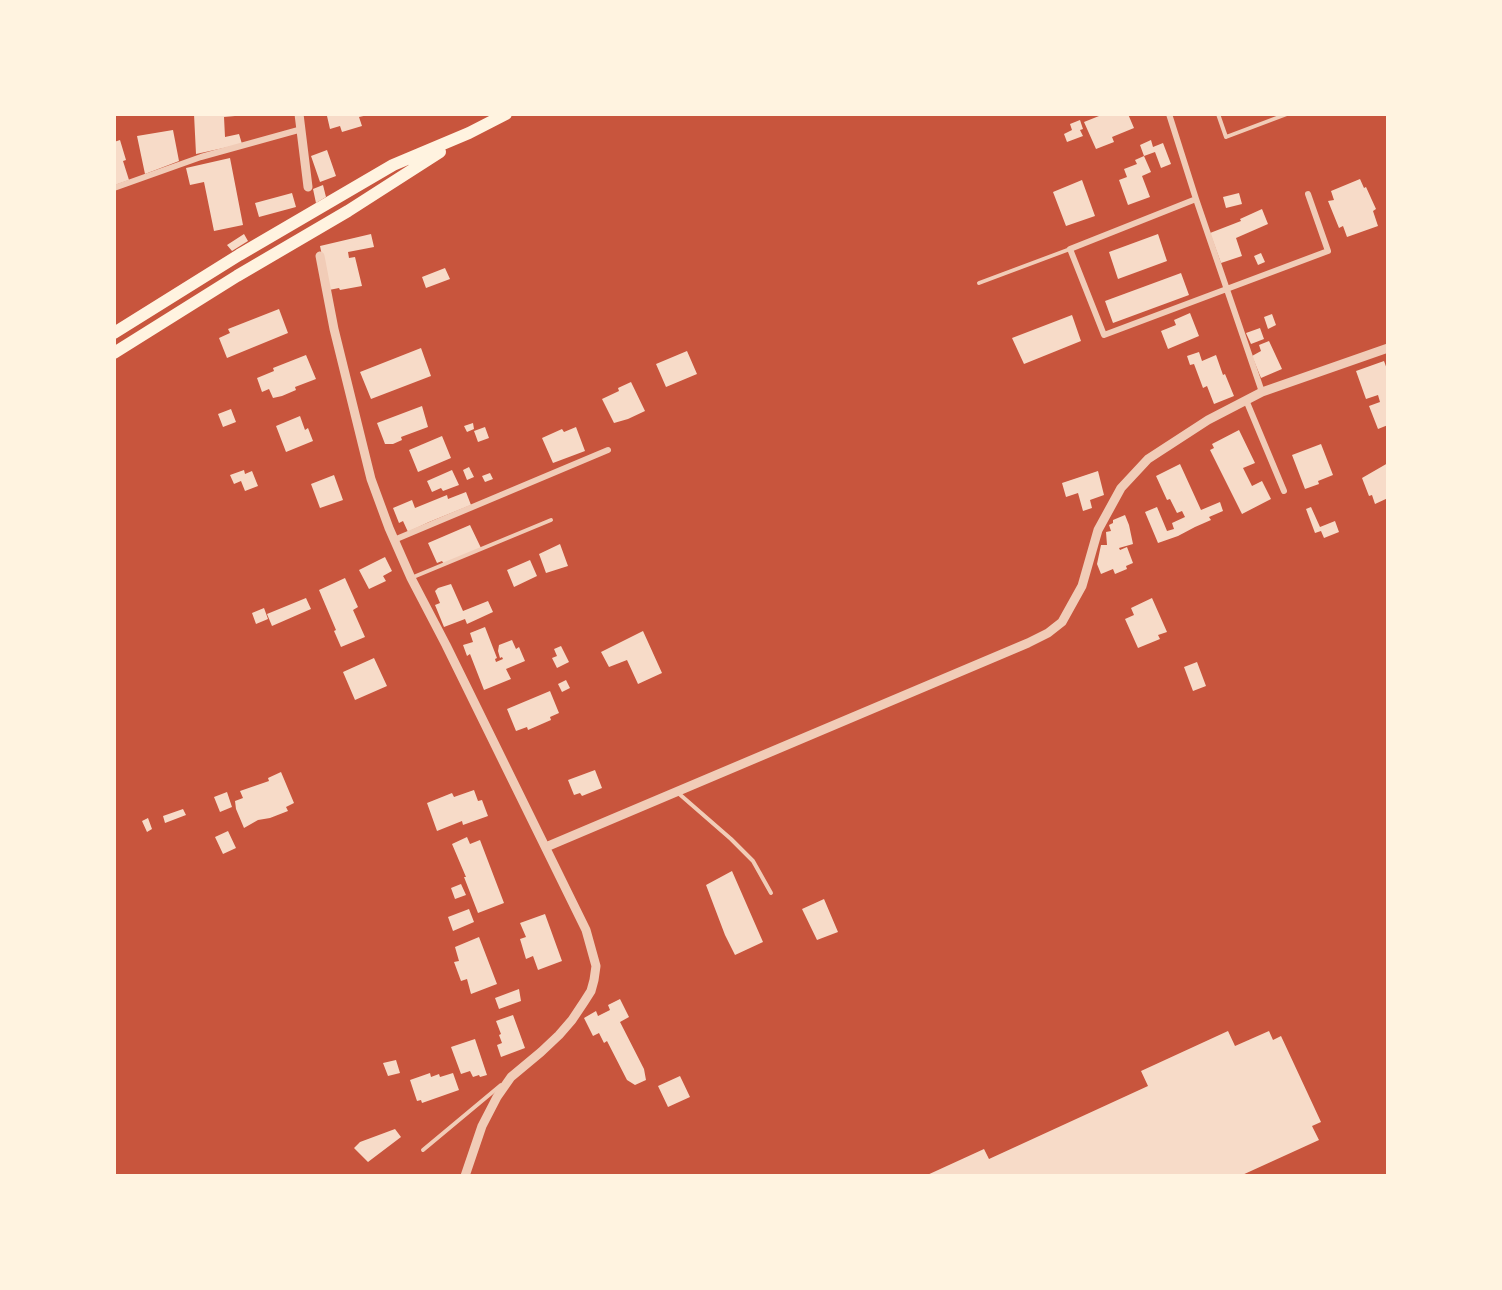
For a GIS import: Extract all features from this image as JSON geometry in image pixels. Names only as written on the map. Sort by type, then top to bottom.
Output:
[{"type":"highway","points":[[114,333],[239,255],[393,165],[469,133],[506,114]]},
{"type":"highway","points":[[114,353],[237,276],[348,211],[469,133]]},
{"type":"street","points":[[299,114],[308,187]]},
{"type":"street","points":[[1169,114],[1262,392]]},
{"type":"street","points":[[114,188],[201,157],[302,129]]},
{"type":"street","points":[[1196,199],[1070,249],[1104,335],[1328,251],[1308,194]]},
{"type":"street","points":[[320,256],[334,329],[371,479],[394,540],[586,930],[596,966],[594,980],[584,1002],[559,1035],[511,1077],[497,1097],[482,1126],[465,1176]]},
{"type":"street","points":[[546,847],[1048,633],[1062,622],[1082,586],[1098,530],[1121,488],[1148,459],[1208,420],[1262,392],[1388,348]]},
{"type":"street","points":[[1246,400],[1284,491]]},
{"type":"street","points":[[394,540],[608,450]]},
{"type":"street","points":[[461,1176],[469,1164]]},
{"type":"lane","points":[[1218,114],[1226,137],[1287,114]]},
{"type":"lane","points":[[979,283],[1070,249]]},
{"type":"lane","points":[[411,578],[551,520]]},
{"type":"lane","points":[[677,792],[753,861],[771,893]]},
{"type":"lane","points":[[423,1150],[511,1077]]},
{"type":"building","points":[[194,114],[235,114],[235,116],[224,117],[225,137],[239,134],[242,144],[196,154]]},
{"type":"building","points":[[335,114],[368,115],[359,117],[362,126],[342,132],[340,126],[330,129],[327,116]]},
{"type":"building","points":[[1104,114],[1128,114],[1134,128],[1112,137],[1114,142],[1096,149],[1084,122]]},
{"type":"building","points":[[1080,120],[1083,129],[1080,130],[1083,136],[1067,142],[1064,134],[1072,130],[1070,124]]},
{"type":"building","points":[[173,130],[179,161],[145,174],[137,136]]},
{"type":"building","points":[[120,140],[129,180],[115,185],[114,142]]},
{"type":"building","points":[[1151,140],[1153,147],[1163,143],[1171,164],[1161,168],[1155,152],[1144,156],[1140,145]]},
{"type":"building","points":[[327,150],[336,176],[320,182],[311,156]]},
{"type":"building","points":[[1144,156],[1151,172],[1142,176],[1150,197],[1128,205],[1119,180],[1127,177],[1124,169],[1137,164],[1135,160]]},
{"type":"building","points":[[230,158],[243,225],[214,231],[204,182],[190,185],[186,168]]},
{"type":"building","points":[[1360,179],[1376,209],[1373,211],[1378,226],[1347,237],[1343,226],[1339,228],[1328,201],[1334,200],[1331,191]]},
{"type":"building","points":[[1082,180],[1095,216],[1066,226],[1053,192]]},
{"type":"building","points":[[323,185],[326,197],[316,203],[313,189]]},
{"type":"building","points":[[292,193],[296,207],[259,217],[255,203]]},
{"type":"building","points":[[1239,193],[1242,204],[1226,208],[1223,197]]},
{"type":"building","points":[[1262,209],[1268,224],[1236,238],[1242,256],[1221,263],[1210,233],[1241,221],[1240,219]]},
{"type":"building","points":[[244,234],[248,241],[232,251],[227,245]]},
{"type":"building","points":[[371,234],[374,247],[348,252],[349,258],[355,257],[362,286],[329,290],[320,246]]},
{"type":"building","points":[[1158,234],[1167,261],[1118,279],[1109,252]]},
{"type":"building","points":[[1261,253],[1265,262],[1258,265],[1254,256]]},
{"type":"building","points":[[445,268],[450,279],[426,288],[422,277]]},
{"type":"building","points":[[1181,273],[1189,295],[1113,323],[1105,301]]},
{"type":"building","points":[[279,309],[288,333],[227,358],[219,338],[230,333],[228,329]]},
{"type":"building","points":[[1190,313],[1199,336],[1168,349],[1161,331],[1176,325],[1174,320]]},
{"type":"building","points":[[1272,314],[1276,325],[1268,329],[1264,317]]},
{"type":"building","points":[[1072,315],[1081,341],[1024,364],[1012,338]]},
{"type":"building","points":[[1260,328],[1264,339],[1251,344],[1246,333]]},
{"type":"building","points":[[1269,341],[1282,369],[1261,378],[1252,356],[1261,351],[1259,345]]},
{"type":"building","points":[[421,348],[431,376],[371,399],[360,372]]},
{"type":"building","points":[[687,351],[697,374],[666,387],[656,364]]},
{"type":"building","points":[[1199,352],[1202,361],[1216,355],[1234,396],[1214,404],[1207,386],[1203,388],[1194,364],[1190,365],[1187,356]]},
{"type":"building","points":[[306,355],[316,379],[295,387],[296,390],[282,396],[273,398],[269,389],[262,392],[257,378],[274,371],[273,368]]},
{"type":"building","points":[[1384,361],[1388,372],[1388,425],[1378,429],[1369,406],[1380,402],[1378,395],[1366,399],[1356,371]]},
{"type":"building","points":[[631,382],[645,411],[614,423],[602,399]]},
{"type":"building","points":[[422,406],[428,427],[401,437],[402,440],[393,444],[385,444],[377,423]]},
{"type":"building","points":[[231,409],[236,422],[223,427],[218,414]]},
{"type":"building","points":[[300,416],[305,430],[308,428],[313,441],[286,452],[276,426]]},
{"type":"building","points":[[473,423],[474,429],[467,432],[464,426]]},
{"type":"building","points":[[485,427],[489,438],[478,442],[474,431]]},
{"type":"building","points":[[576,427],[585,451],[553,463],[542,438],[562,429],[564,432]]},
{"type":"building","points":[[1239,430],[1255,463],[1243,468],[1252,486],[1262,481],[1271,499],[1242,514],[1210,450],[1214,448],[1212,444]]},
{"type":"building","points":[[442,436],[451,458],[418,472],[409,450]]},
{"type":"building","points":[[1321,444],[1333,475],[1305,489],[1292,455]]},
{"type":"building","points":[[1388,463],[1388,498],[1375,504],[1362,478]]},
{"type":"building","points":[[1180,464],[1201,510],[1220,502],[1223,511],[1209,517],[1211,520],[1158,543],[1145,512],[1157,507],[1167,531],[1174,529],[1172,523],[1185,517],[1182,511],[1177,513],[1170,499],[1167,500],[1156,476]]},
{"type":"building","points":[[469,467],[474,477],[467,480],[463,470]]},
{"type":"building","points":[[244,470],[245,474],[252,471],[258,486],[245,491],[241,481],[234,484],[230,475]]},
{"type":"building","points":[[452,470],[459,485],[432,492],[427,481]]},
{"type":"building","points":[[1098,471],[1104,495],[1090,500],[1092,508],[1083,511],[1078,493],[1066,497],[1062,483]]},
{"type":"building","points":[[490,473],[493,479],[485,482],[482,476]]},
{"type":"building","points":[[334,475],[343,500],[320,508],[311,484]]},
{"type":"building","points":[[466,492],[471,505],[408,532],[403,521],[399,523],[393,508],[412,500],[415,508],[447,495],[448,499]]},
{"type":"building","points":[[1311,507],[1320,527],[1335,521],[1339,532],[1324,538],[1321,531],[1315,533],[1306,509]]},
{"type":"building","points":[[1125,515],[1133,544],[1119,548],[1120,550],[1127,547],[1133,563],[1126,566],[1127,569],[1115,574],[1113,569],[1101,574],[1097,564],[1101,545],[1107,545],[1106,532],[1111,531],[1109,525],[1113,523],[1113,520]]},
{"type":"building","points":[[470,525],[481,548],[444,564],[442,561],[437,563],[428,543]]},
{"type":"building","points":[[560,544],[568,566],[546,573],[539,554]]},
{"type":"building","points":[[385,557],[392,571],[383,576],[386,581],[369,589],[359,570]]},
{"type":"building","points":[[530,560],[537,576],[514,587],[507,570]]},
{"type":"building","points":[[345,578],[358,607],[353,610],[365,637],[341,647],[319,590]]},
{"type":"building","points":[[451,584],[463,611],[488,601],[493,612],[467,624],[465,619],[444,627],[435,605],[440,603],[435,591]]},
{"type":"building","points":[[306,598],[311,609],[272,626],[267,614]]},
{"type":"building","points":[[1152,598],[1167,632],[1158,635],[1160,639],[1138,648],[1125,619],[1134,615],[1131,608]]},
{"type":"building","points":[[264,608],[268,619],[256,624],[252,613]]},
{"type":"building","points":[[485,627],[497,658],[496,662],[503,659],[500,658],[498,651],[499,645],[512,640],[516,649],[519,647],[525,661],[506,669],[511,679],[484,690],[470,654],[467,656],[463,645],[473,642],[470,633]]},
{"type":"building","points":[[643,631],[662,673],[638,684],[627,660],[609,667],[601,652]]},
{"type":"building","points":[[561,646],[569,662],[557,668],[552,658],[557,656],[554,649]]},
{"type":"building","points":[[374,658],[387,686],[355,700],[343,672]]},
{"type":"building","points":[[1197,662],[1206,686],[1193,691],[1184,667]]},
{"type":"building","points":[[566,680],[570,688],[562,692],[558,684]]},
{"type":"building","points":[[550,691],[559,713],[550,717],[551,720],[528,730],[527,727],[516,731],[507,709]]},
{"type":"building","points":[[595,770],[602,788],[582,796],[580,793],[574,795],[568,780]]},
{"type":"building","points":[[281,772],[294,803],[286,807],[288,811],[258,820],[244,828],[235,801],[243,798],[240,791],[269,781],[268,778]]},
{"type":"building","points":[[474,790],[478,801],[482,800],[488,816],[463,825],[462,821],[437,831],[427,803],[452,793],[454,797]]},
{"type":"building","points":[[227,792],[232,807],[220,812],[214,797]]},
{"type":"building","points":[[183,809],[186,815],[165,823],[163,816]]},
{"type":"building","points":[[148,818],[152,829],[147,832],[142,821]]},
{"type":"building","points":[[228,831],[236,848],[223,854],[215,837]]},
{"type":"building","points":[[467,837],[470,844],[480,840],[504,903],[478,913],[452,844]]},
{"type":"building","points":[[732,871],[763,942],[735,955],[706,885]]},
{"type":"building","points":[[461,884],[466,895],[455,899],[451,888]]},
{"type":"building","points":[[824,899],[838,932],[817,940],[802,909]]},
{"type":"building","points":[[469,909],[474,922],[453,931],[448,917]]},
{"type":"building","points":[[545,914],[562,961],[538,970],[533,956],[526,959],[520,939],[526,937],[520,923]]},
{"type":"building","points":[[479,937],[497,984],[471,994],[467,979],[461,981],[454,962],[459,961],[455,947]]},
{"type":"building","points":[[519,989],[521,1001],[499,1009],[495,998]]},
{"type":"building","points":[[620,999],[629,1017],[620,1022],[644,1069],[646,1080],[635,1085],[627,1080],[607,1041],[604,1043],[599,1033],[593,1036],[584,1018],[596,1011],[598,1016],[610,1010],[608,1005]]},
{"type":"building","points":[[513,1015],[525,1048],[501,1057],[497,1045],[502,1043],[499,1035],[501,1034],[496,1021]]},
{"type":"building","points":[[1228,1031],[1235,1046],[1269,1031],[1273,1040],[1281,1036],[1321,1122],[1312,1126],[1319,1140],[1240,1176],[1163,1176],[1162,1174],[1158,1176],[925,1176],[984,1149],[989,1159],[1148,1086],[1141,1071]]},
{"type":"building","points":[[475,1039],[487,1075],[480,1077],[479,1075],[473,1077],[470,1071],[461,1074],[451,1047]]},
{"type":"building","points":[[396,1060],[400,1073],[388,1076],[383,1063]]},
{"type":"building","points":[[430,1073],[431,1077],[439,1074],[440,1077],[453,1073],[459,1090],[422,1103],[421,1100],[417,1101],[410,1080]]},
{"type":"building","points":[[680,1076],[690,1097],[668,1107],[658,1086]]},
{"type":"building","points":[[395,1129],[401,1137],[368,1162],[354,1148],[360,1142]]}]
